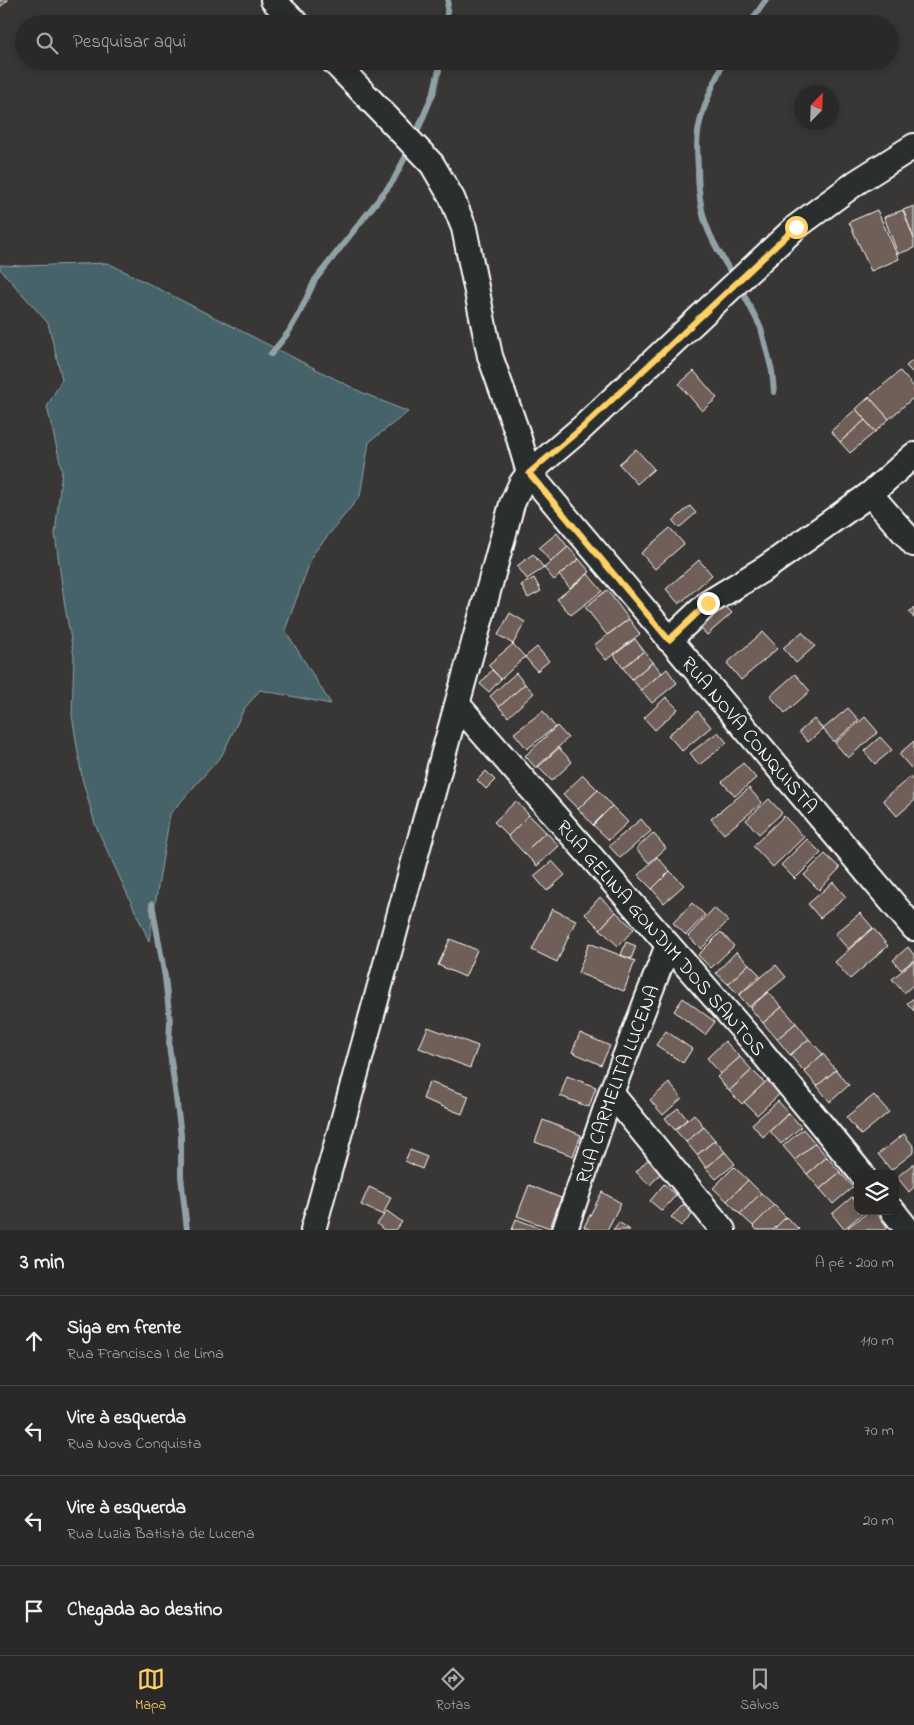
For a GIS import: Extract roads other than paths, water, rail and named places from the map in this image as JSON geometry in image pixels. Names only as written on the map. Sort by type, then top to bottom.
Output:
[{"type":"street","points":[[273,0],[288,15]]},
{"type":"street","points":[[342,70],[432,164],[452,198],[464,228],[490,356],[518,434],[529,473]]},
{"type":"street","points":[[313,1230],[512,504],[521,484],[529,473],[583,427],[796,227],[857,182],[914,146]]},
{"type":"street","points":[[669,640],[708,603],[767,567],[870,494],[914,456]]},
{"type":"street","name":"RUA NOVA CONQUISTA","points":[[529,473],[914,928]]},
{"type":"street","points":[[870,494],[914,544]]},
{"type":"street","name":"RUA GELINA GONDIM DOS SANTOS","points":[[458,705],[756,1045],[859,1170]]},
{"type":"street","name":"RUA CARMELITA LUCENA","points":[[568,1228],[611,1093],[668,945]]},
{"type":"street","points":[[611,1093],[723,1230]]},
{"type":"street","points":[[896,1215],[908,1230]]},
{"type":"water","points":[[108,263],[361,392],[408,412],[369,442],[360,496],[313,554],[285,630],[331,704],[260,690],[244,709],[222,755],[170,814],[149,941],[95,824],[82,778],[72,715],[74,656],[55,534],[62,470],[47,407],[62,379],[48,323],[0,269],[0,265]]},
{"type":"waterway","points":[[447,15],[448,0]]},
{"type":"waterway","points":[[755,15],[766,0]]},
{"type":"waterway","points":[[414,139],[434,91],[439,70]]},
{"type":"waterway","points":[[720,70],[707,99],[699,128],[697,145],[699,194],[707,228],[735,279]]},
{"type":"waterway","points":[[271,354],[288,333],[315,280],[393,181],[410,148]]},
{"type":"waterway","points":[[740,287],[761,328],[772,371],[774,392]]},
{"type":"waterway","points":[[152,904],[165,977],[170,1021],[169,1045],[181,1135],[181,1176],[187,1230]]}]
